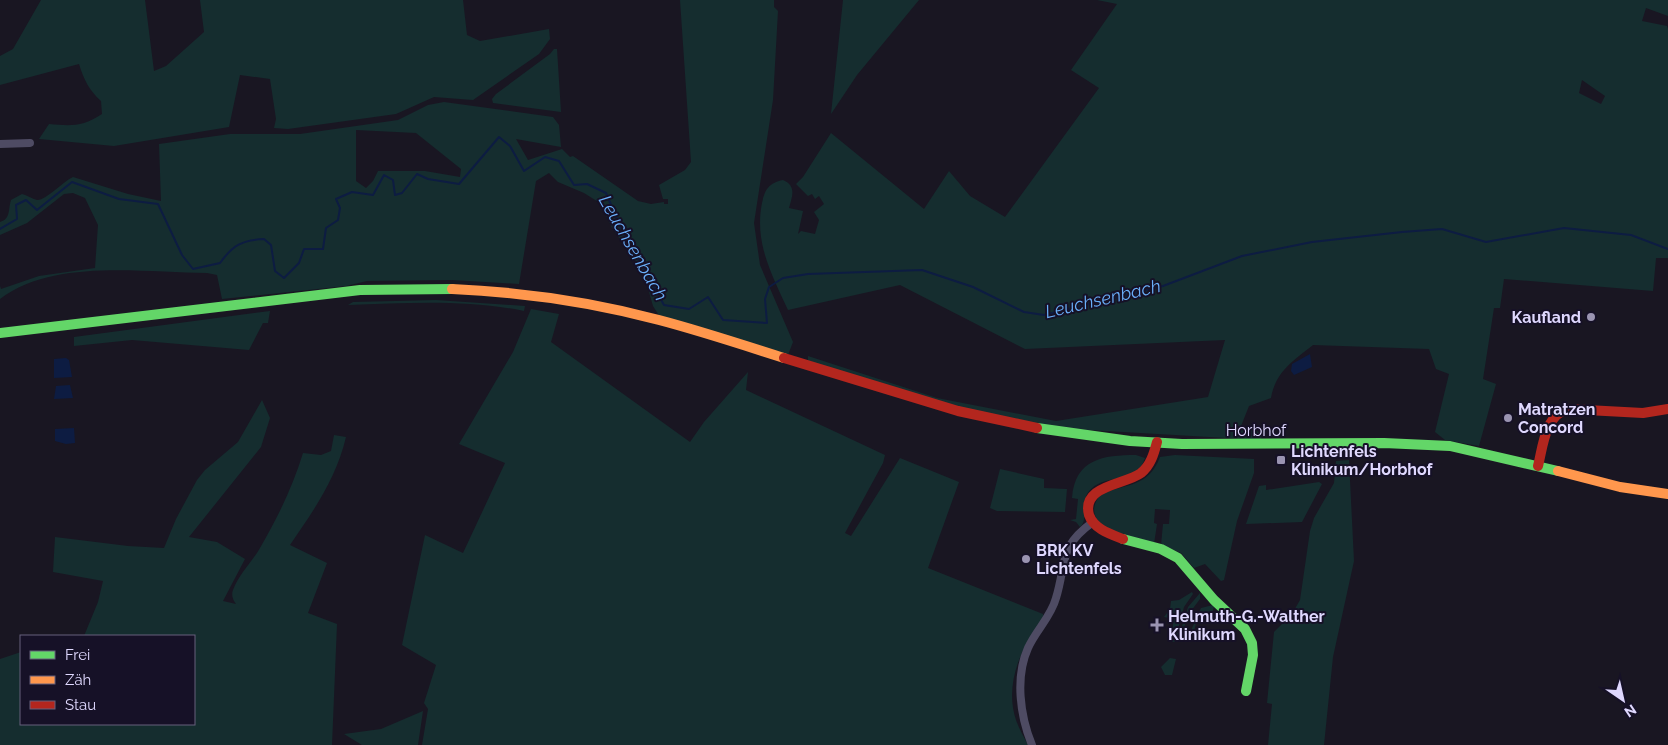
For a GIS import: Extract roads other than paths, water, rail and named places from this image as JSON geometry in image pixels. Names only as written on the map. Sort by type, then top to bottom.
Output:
[{"type":"main road","name":"Horbhof","points":[[0,333],[360,290],[427,288],[491,291],[568,300],[659,320],[973,414],[1045,430],[1157,442],[1239,445],[1425,444],[1465,448],[1620,487],[1668,494]]},
{"type":"main road","points":[[1538,466],[1552,419],[1559,411],[1568,409],[1643,413],[1668,409]]},
{"type":"main road","points":[[1157,442],[1155,454],[1144,472],[1127,481],[1099,489],[1093,494],[1088,508],[1093,522],[1105,533],[1157,547],[1179,558],[1214,600],[1244,628],[1253,649],[1246,691]]},
{"type":"street","points":[[0,144],[30,143]]},
{"type":"street","points":[[1032,745],[1025,724],[1021,702],[1025,658],[1032,641],[1052,609],[1069,546],[1073,539],[1093,522]]},
{"type":"water","points":[[1310,354],[1312,367],[1294,375],[1291,371],[1292,364]]},
{"type":"water","points":[[66,358],[69,360],[72,377],[54,378],[54,359]]},
{"type":"water","points":[[70,385],[73,398],[54,399],[56,386]]},
{"type":"water","points":[[74,428],[75,443],[66,444],[55,441],[55,429]]},
{"type":"waterway","name":"Leuchsenbach","points":[[0,229],[17,219],[16,205],[26,200],[37,210],[72,182],[119,199],[158,204],[182,255],[193,269],[220,263],[229,252],[244,242],[264,239],[271,245],[275,271],[284,278],[299,263],[304,249],[323,249],[326,228],[338,220],[340,208],[336,199],[352,192],[373,195],[384,175],[393,180],[395,195],[402,193],[417,174],[428,179],[459,184],[499,137],[510,146],[524,171],[545,157],[559,161],[574,185],[587,184],[606,193],[620,226],[664,305],[689,309],[708,297],[723,320],[767,323],[765,299],[769,287],[783,278],[808,274],[922,270],[973,287],[1024,312],[1044,315],[1163,286],[1242,256],[1312,242],[1402,232],[1442,229],[1486,242],[1564,228],[1631,235],[1668,249]]},
{"type":"place","name":"Kaufland","points":[[1591,317]]},
{"type":"place","name":"Matratzen Concord","points":[[1508,418]]},
{"type":"place","name":"Lichtenfels Klinikum/Horbhof","points":[[1281,460]]},
{"type":"place","name":"BRK KV Lichtenfels","points":[[1026,559]]},
{"type":"place","name":"Helmuth-G.-Walther Klinikum","points":[[1157,625]]}]
